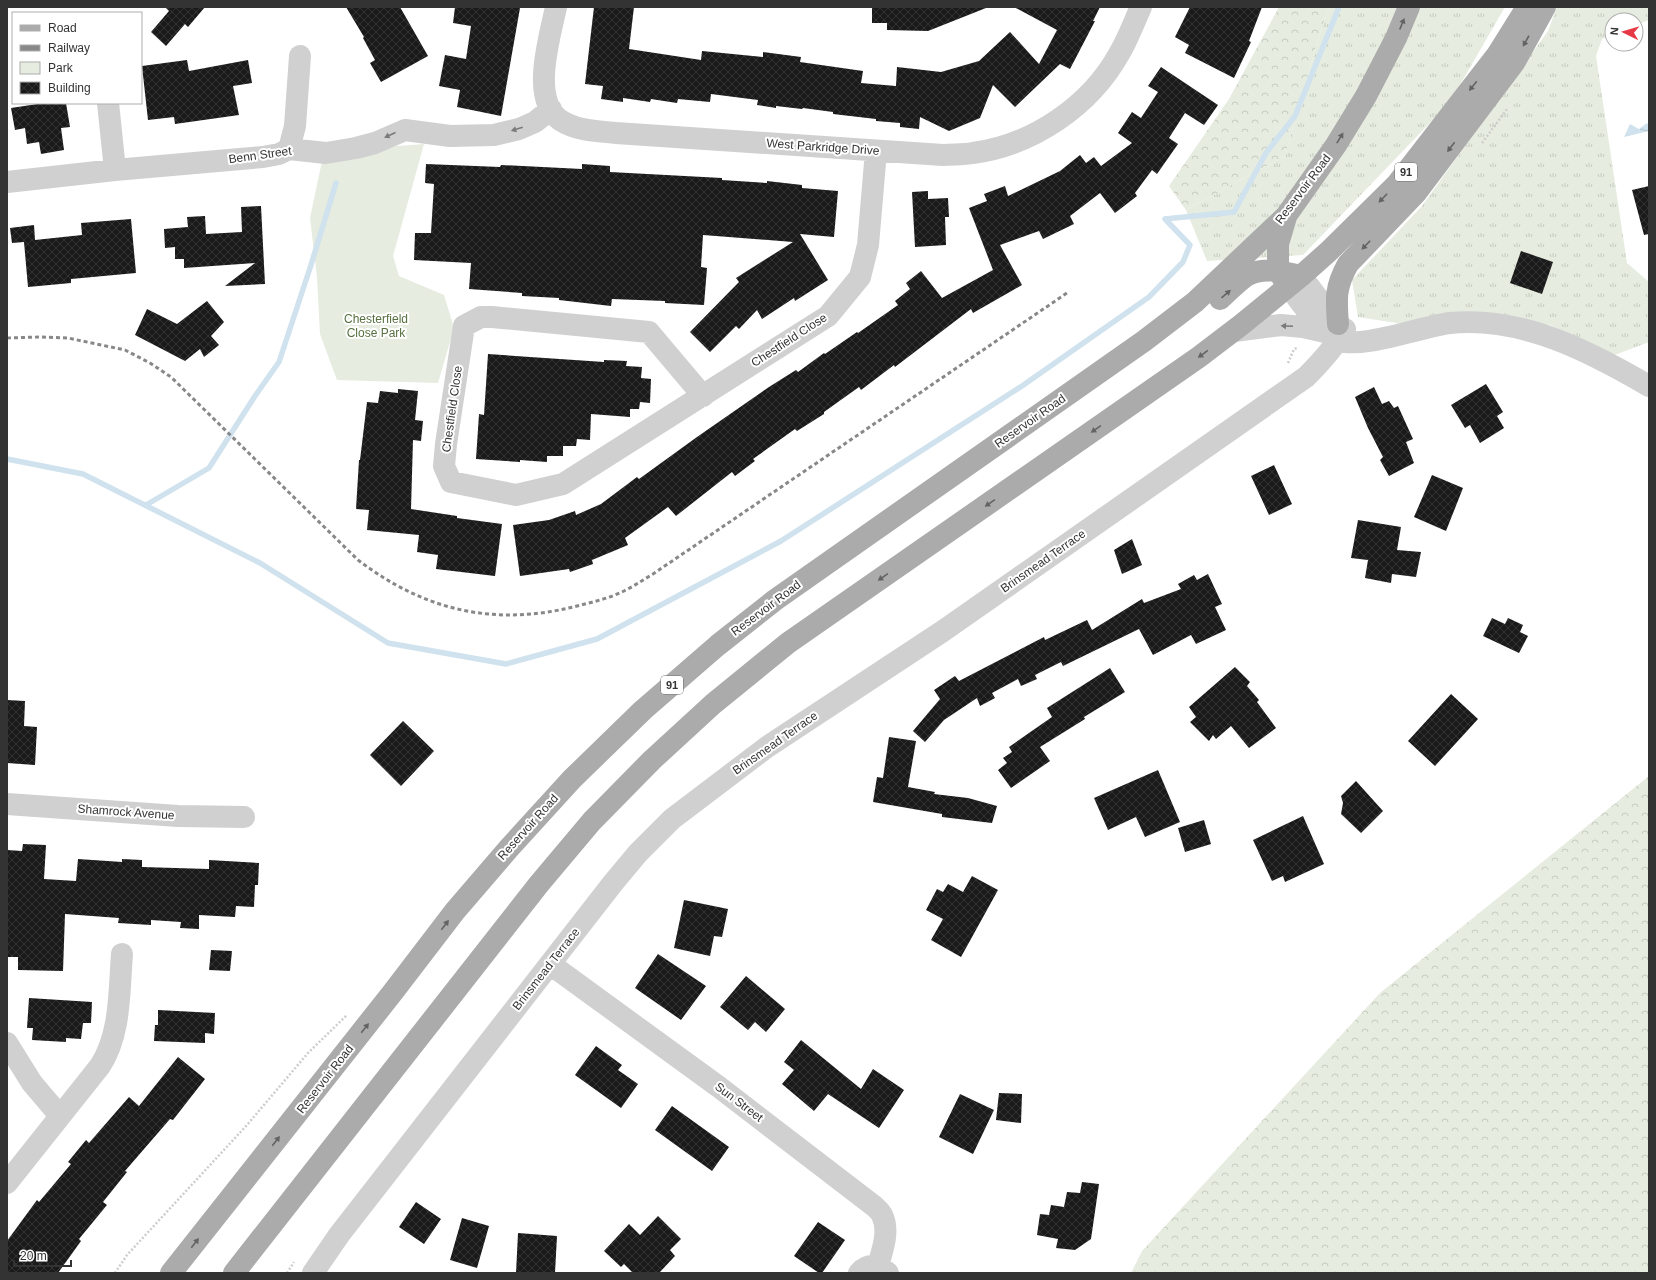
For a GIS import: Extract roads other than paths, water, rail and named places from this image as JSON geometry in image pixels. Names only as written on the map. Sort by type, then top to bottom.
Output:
[{"type":"main road","name":"Reservoir Road","points":[[171,1273],[393,992],[455,911],[572,778],[642,710],[718,645],[775,600],[1144,341],[1195,302],[1286,216],[1336,145],[1366,96],[1396,38],[1409,7]]},
{"type":"main road","name":"91","points":[[234,1273],[539,884],[592,821],[652,760],[713,704],[788,643],[1234,331],[1289,278],[1334,247],[1397,184],[1497,55],[1527,7]]},
{"type":"main road","points":[[1337,331],[1337,294],[1340,278],[1348,264],[1416,193],[1514,63],[1545,7]]},
{"type":"main road","points":[[1286,216],[1278,244],[1289,278]]},
{"type":"main road","points":[[950,478],[985,462],[1027,438],[1091,395],[1194,321],[1247,276],[1270,270],[1289,278]]},
{"type":"street","name":"West Parkridge Drive","points":[[556,7],[543,80],[544,95],[551,109],[560,119],[587,130],[943,155],[973,154],[1005,146],[1055,122],[1077,106],[1101,81],[1120,54],[1141,7]]},
{"type":"street","points":[[289,149],[295,126],[300,56]]},
{"type":"street","points":[[108,104],[115,170]]},
{"type":"street","name":"Benn Street","points":[[7,182],[115,170],[263,157],[279,154],[289,149],[326,153],[356,148],[405,130],[450,136],[494,135],[519,129],[535,122],[551,109]]},
{"type":"street","name":"Chestfield Close","points":[[703,396],[649,332],[492,317],[481,318],[464,326],[444,466],[451,482],[516,495],[563,484],[703,396],[828,316],[860,277],[868,245],[876,151]]},
{"type":"street","points":[[1289,278],[1337,331]]},
{"type":"street","points":[[1234,331],[1281,325],[1303,327],[1337,331],[1363,343],[1406,332],[1457,323],[1483,322],[1523,329],[1555,338],[1591,354],[1648,383]]},
{"type":"street","name":"Brinsmead Terrace","points":[[313,1273],[339,1235],[550,964],[638,853],[672,819],[767,747],[942,630],[1300,381],[1322,360],[1337,331]]},
{"type":"street","name":"Shamrock Avenue","points":[[7,804],[178,816],[244,817]]},
{"type":"street","points":[[7,1183],[108,1054],[115,1029],[122,954]]},
{"type":"street","name":"Sun Street","points":[[550,964],[719,1087],[874,1206],[882,1214],[885,1225],[883,1250],[875,1271]]},
{"type":"street","points":[[7,1043],[32,1083],[60,1116]]},
{"type":"water","points":[[1647,123],[1649,126],[1649,131],[1624,137],[1630,124],[1639,129]]},
{"type":"waterway","points":[[1165,219],[1234,212],[1266,153],[1295,116],[1339,7]]},
{"type":"waterway","points":[[146,505],[209,468],[255,396],[279,362],[336,183]]},
{"type":"waterway","points":[[7,459],[83,474],[260,563],[388,643],[506,664],[597,639],[781,541],[1022,386],[1149,297],[1183,262],[1190,245],[1165,219]]},
{"type":"railway","points":[[7,338],[68,338],[125,350],[150,363],[171,377],[358,560],[409,592],[435,603],[462,610],[489,614],[518,615],[547,612],[601,600],[635,585],[1067,293]]},
{"type":"park label","name":"Chesterfield Close Park","points":[[376,326]]}]
